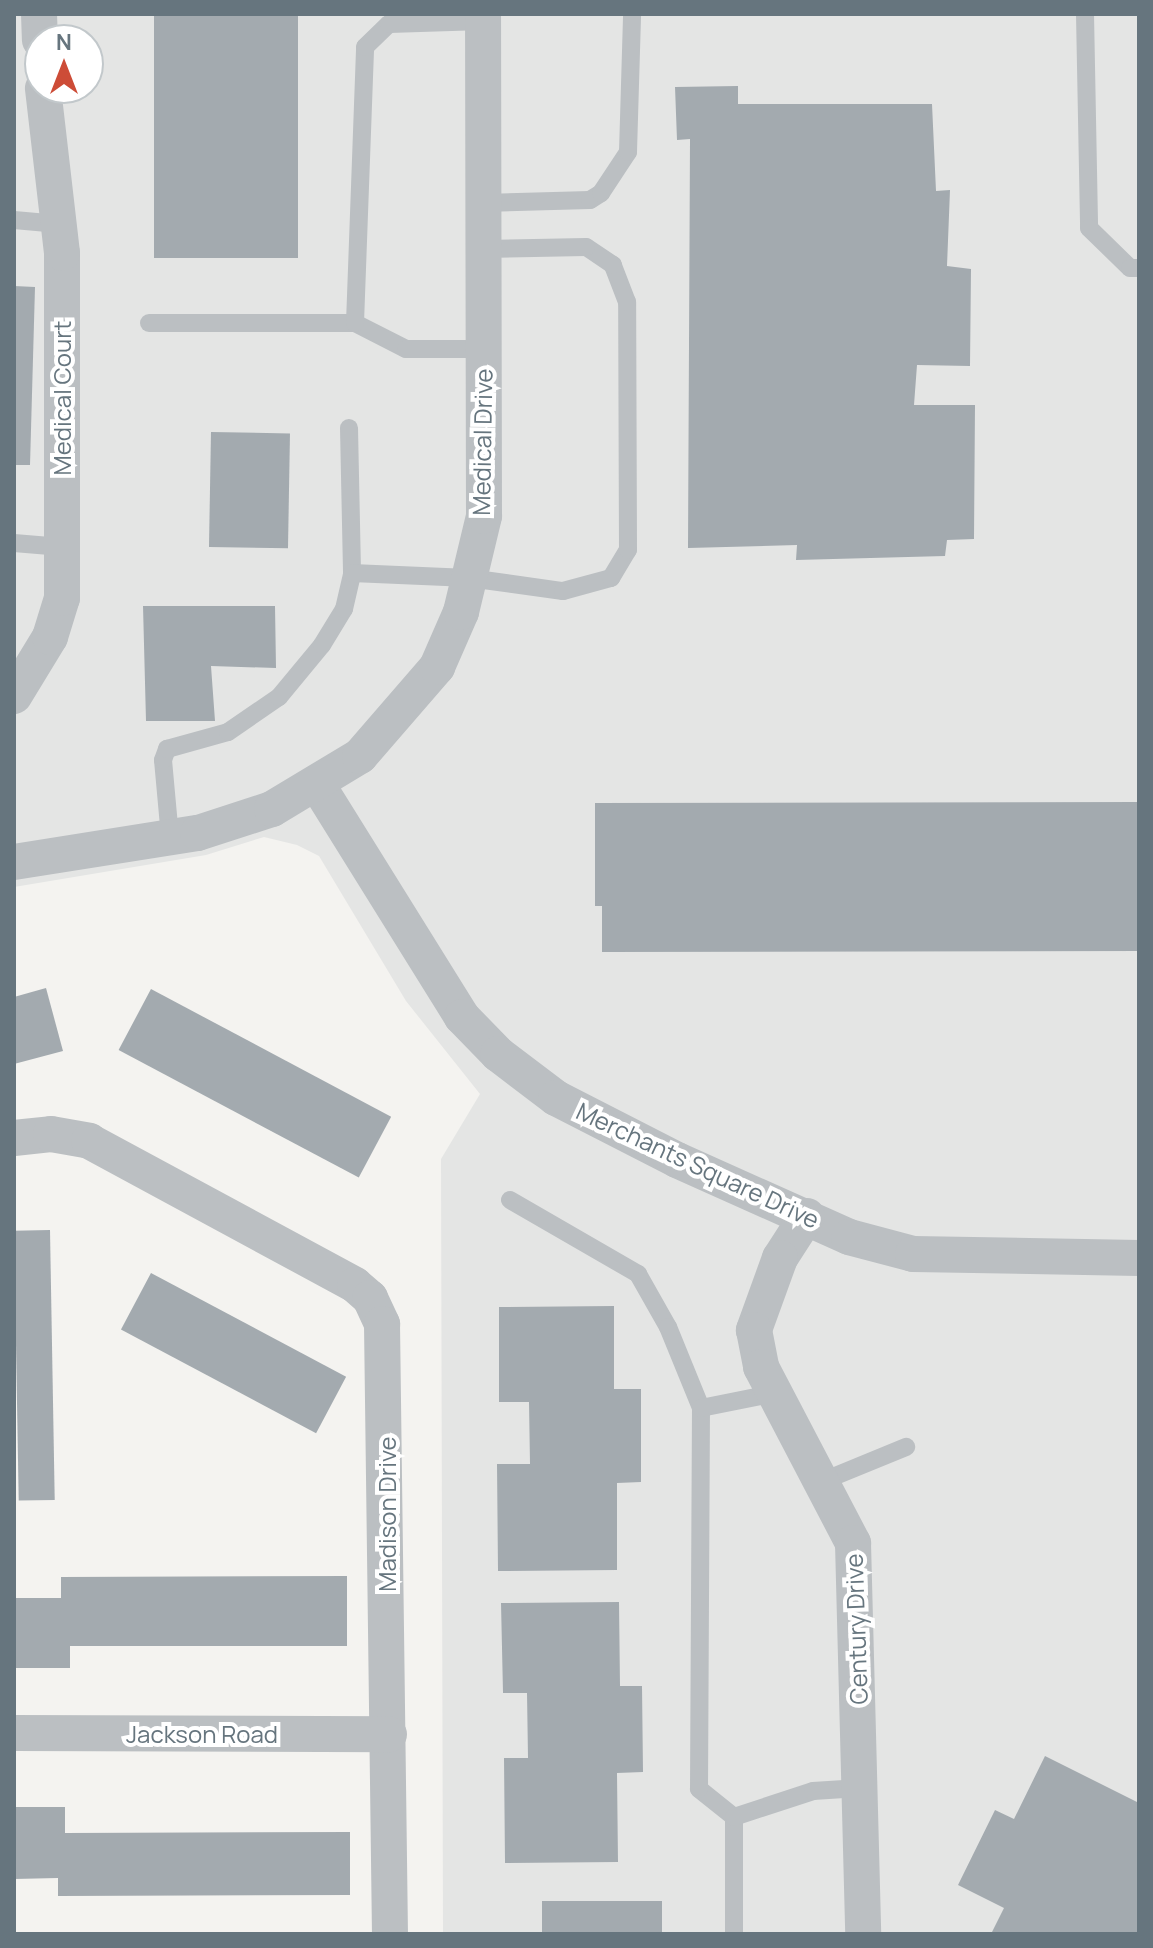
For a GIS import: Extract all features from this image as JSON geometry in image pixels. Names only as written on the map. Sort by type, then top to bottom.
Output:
[{"type":"street","name":"Medical Drive","points":[[14,862],[170,837],[272,809],[317,784],[383,734],[437,667],[469,578],[484,516],[483,18]]},
{"type":"street","name":"Medical Court","points":[[14,696],[50,637],[62,598],[59,224],[45,104]]},
{"type":"street","name":"Merchants Square Drive","points":[[317,784],[462,1017],[498,1054],[556,1098],[677,1160],[849,1237],[913,1254],[1139,1258]]},
{"type":"street","name":"Madison Drive","points":[[14,1138],[51,1134],[89,1141],[355,1285],[370,1298],[382,1324],[390,1934]]},
{"type":"street","name":"Century Drive","points":[[807,1216],[780,1258],[754,1330],[761,1367],[853,1543],[863,1934]]},
{"type":"street","name":"Jackson Road","points":[[14,1733],[389,1734]]},
{"type":"lane","points":[[484,203],[590,200],[601,193],[628,152],[632,14]]},
{"type":"lane","points":[[1085,14],[1089,228],[1130,268],[1139,268]]},
{"type":"lane","points":[[355,323],[365,47],[389,24],[483,18]]},
{"type":"lane","points":[[14,220],[59,224]]},
{"type":"lane","points":[[352,573],[469,578],[563,591],[611,578],[628,550],[627,302],[613,265],[586,247],[484,249]]},
{"type":"lane","points":[[149,323],[355,323],[406,349],[484,349]]},
{"type":"lane","points":[[170,837],[163,760],[167,749],[228,732],[279,697],[344,609],[352,573],[349,428]]},
{"type":"lane","points":[[14,543],[62,547]]},
{"type":"lane","points":[[510,1200],[638,1274],[668,1327],[701,1408],[699,1789],[734,1817]]},
{"type":"lane","points":[[701,1408],[776,1393]]},
{"type":"lane","points":[[823,1481],[906,1447]]},
{"type":"lane","points":[[734,1817],[813,1791],[860,1788]]},
{"type":"lane","points":[[734,1817],[734,1934]]},
{"type":"shaded area","points":[[14,14],[1139,14],[1139,1934],[443,1934],[441,1159],[480,1094],[406,1001],[319,856],[297,845],[264,837],[206,855],[14,887]]},
{"type":"building","points":[[154,14],[298,14],[298,258],[154,258]]},
{"type":"building","points":[[738,86],[738,104],[932,104],[936,191],[950,190],[947,266],[971,269],[970,366],[917,365],[914,405],[975,405],[974,539],[947,540],[945,556],[796,560],[797,545],[688,548],[690,139],[677,140],[675,87]]},
{"type":"building","points":[[14,286],[35,287],[30,465],[14,465]]},
{"type":"building","points":[[211,432],[290,433],[288,548],[209,547]]},
{"type":"building","points":[[143,606],[275,606],[276,668],[211,666],[215,721],[146,721]]},
{"type":"building","points":[[1139,802],[1139,951],[602,952],[602,906],[595,906],[595,803]]},
{"type":"building","points":[[46,988],[63,1051],[14,1064],[14,997]]},
{"type":"building","points":[[151,989],[391,1117],[359,1178],[119,1050]]},
{"type":"building","points":[[50,1230],[55,1500],[19,1501],[14,1231]]},
{"type":"building","points":[[151,1273],[346,1377],[316,1433],[121,1330]]},
{"type":"building","points":[[614,1306],[614,1389],[641,1389],[641,1482],[617,1483],[617,1570],[498,1571],[497,1464],[530,1464],[529,1402],[499,1402],[499,1307]]},
{"type":"building","points":[[347,1576],[347,1646],[70,1646],[70,1668],[14,1668],[14,1598],[61,1598],[61,1577]]},
{"type":"building","points":[[619,1602],[620,1686],[642,1686],[643,1772],[617,1773],[618,1862],[505,1863],[504,1758],[528,1758],[527,1693],[503,1693],[501,1603]]},
{"type":"building","points":[[1045,1756],[1139,1803],[1139,1934],[991,1934],[1004,1908],[958,1885],[995,1810],[1014,1819]]},
{"type":"building","points":[[14,1807],[65,1807],[65,1833],[350,1832],[350,1895],[58,1896],[58,1878],[14,1879]]},
{"type":"building","points":[[542,1901],[662,1901],[662,1934],[542,1934]]}]
